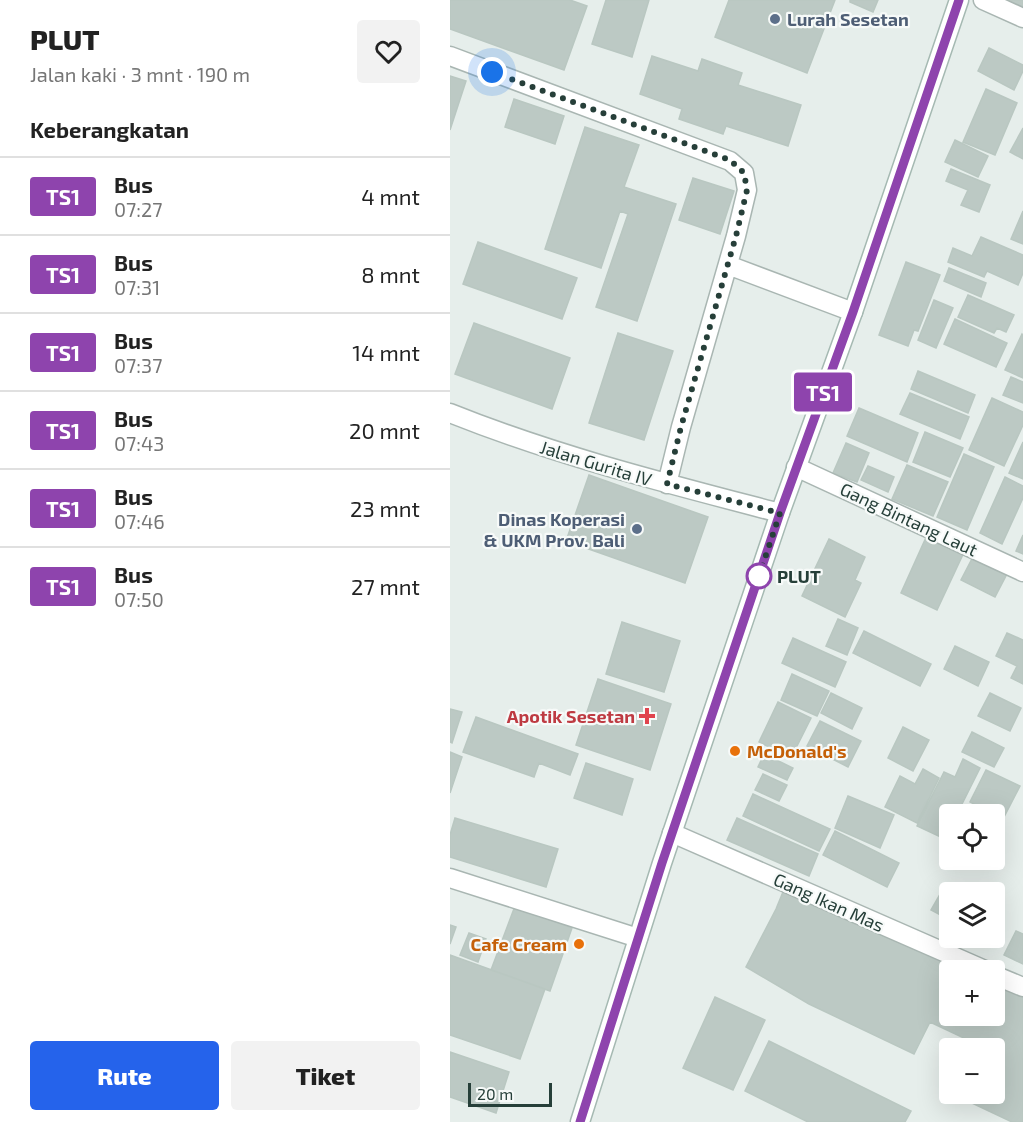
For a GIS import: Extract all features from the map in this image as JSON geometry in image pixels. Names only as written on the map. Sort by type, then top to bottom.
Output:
[{"type":"street","points":[[580,1122],[672,832],[780,513],[853,312],[959,0]]},
{"type":"street","points":[[983,0],[1023,18]]},
{"type":"street","points":[[450,56],[730,160],[744,173],[747,190],[667,484]]},
{"type":"street","points":[[728,265],[853,312]]},
{"type":"street","name":"Jalan Gurita IV","points":[[450,413],[555,452],[780,513]]},
{"type":"street","name":"Gang Bintang Laut","points":[[796,467],[1023,572]]},
{"type":"street","name":"Gang Ikan Mas","points":[[672,832],[962,960]]},
{"type":"street","points":[[450,878],[638,938]]},
{"type":"street","points":[[1005,980],[1023,987]]},
{"type":"building","points":[[450,0],[570,0],[587,6],[564,70],[450,29]]},
{"type":"building","points":[[606,0],[649,0],[632,57],[592,44]]},
{"type":"building","name":"Lurah Sesetan","points":[[729,0],[835,0],[807,73],[715,37]]},
{"type":"building","points":[[850,0],[878,0],[873,12]]},
{"type":"building","points":[[1006,0],[1023,0],[1023,7]]},
{"type":"building","points":[[989,48],[1023,65],[1023,71],[1014,90],[978,71]]},
{"type":"building","points":[[652,56],[698,71],[702,59],[742,73],[738,85],[801,105],[788,146],[726,126],[723,134],[679,119],[682,109],[640,94]]},
{"type":"building","points":[[450,76],[466,81],[450,130]]},
{"type":"building","points":[[986,89],[1017,103],[995,155],[963,142]]},
{"type":"building","points":[[514,99],[564,116],[555,144],[505,127]]},
{"type":"building","points":[[585,127],[639,145],[624,187],[676,204],[637,321],[596,307],[628,214],[620,211],[601,268],[545,249]]},
{"type":"building","points":[[1023,128],[1023,159],[1010,152]]},
{"type":"building","points":[[955,140],[988,156],[978,177],[945,162]]},
{"type":"building","points":[[951,169],[990,185],[979,212],[961,205],[968,190],[946,181]]},
{"type":"building","points":[[693,178],[734,191],[720,234],[679,220]]},
{"type":"building","points":[[1023,211],[1023,244],[1011,239]]},
{"type":"building","points":[[981,237],[1023,255],[1023,273],[1018,285],[987,271],[984,277],[948,262],[953,248],[972,256]]},
{"type":"building","points":[[478,242],[577,278],[562,319],[463,284]]},
{"type":"building","points":[[906,262],[940,275],[918,331],[914,330],[908,346],[879,335]]},
{"type":"building","points":[[949,268],[986,283],[981,297],[944,281]]},
{"type":"building","points":[[968,295],[1014,315],[1006,332],[997,328],[994,333],[958,317]]},
{"type":"building","points":[[934,300],[953,308],[936,348],[918,340]]},
{"type":"building","points":[[955,319],[1007,343],[996,367],[944,344]]},
{"type":"building","points":[[474,323],[570,358],[552,409],[455,374]]},
{"type":"building","points":[[618,333],[673,351],[644,440],[589,423]]},
{"type":"building","points":[[1023,335],[1023,378],[1005,370]]},
{"type":"building","points":[[918,371],[975,395],[968,413],[911,389]]},
{"type":"building","points":[[1011,377],[1023,382],[1023,403],[1003,395]]},
{"type":"building","points":[[910,393],[969,417],[960,439],[900,414]]},
{"type":"building","points":[[992,398],[1023,412],[1023,425],[1004,466],[969,450]]},
{"type":"building","points":[[859,408],[918,433],[907,462],[847,436]]},
{"type":"building","points":[[925,432],[963,448],[950,477],[913,462]]},
{"type":"building","points":[[1023,442],[1023,479],[1009,473]]},
{"type":"building","points":[[846,443],[869,453],[857,482],[833,473]]},
{"type":"building","points":[[964,454],[994,467],[967,530],[937,517]]},
{"type":"building","points":[[907,465],[948,482],[933,516],[892,499]]},
{"type":"building","points":[[868,466],[894,477],[888,492],[861,480]]},
{"type":"building","name":"Dinas Koperasi & UKM Prov. Bali","points":[[589,475],[708,517],[685,583],[566,541]]},
{"type":"building","points":[[1005,477],[1023,486],[1023,498],[1002,544],[980,533]]},
{"type":"building","points":[[928,533],[965,550],[937,610],[901,593]]},
{"type":"building","points":[[1023,535],[1023,554],[1016,551]]},
{"type":"building","points":[[829,539],[865,557],[855,580],[861,583],[845,617],[802,596]]},
{"type":"building","points":[[975,553],[1009,570],[995,597],[961,580]]},
{"type":"building","points":[[838,619],[858,628],[847,655],[826,646]]},
{"type":"building","points":[[622,622],[680,641],[664,692],[606,674]]},
{"type":"building","points":[[864,631],[931,664],[920,686],[853,653]]},
{"type":"building","points":[[1007,633],[1023,640],[1023,684],[1011,678],[1017,666],[996,656]]},
{"type":"building","points":[[793,638],[846,662],[835,687],[782,663]]},
{"type":"building","points":[[955,646],[989,662],[978,686],[944,669]]},
{"type":"building","points":[[792,674],[829,691],[817,716],[781,700]]},
{"type":"building","points":[[598,679],[671,704],[650,770],[576,745]]},
{"type":"building","points":[[831,693],[862,708],[852,729],[821,713]]},
{"type":"building","points":[[990,693],[1021,708],[1010,731],[978,716]]},
{"type":"building","points":[[778,702],[811,718],[791,758],[759,742]]},
{"type":"building","points":[[450,709],[462,712],[452,743],[450,742]]},
{"type":"building","points":[[476,717],[578,754],[570,775],[539,763],[534,777],[463,752]]},
{"type":"building","points":[[820,721],[861,741],[848,767],[807,746]]},
{"type":"building","points":[[903,727],[929,740],[913,771],[888,758]]},
{"type":"building","points":[[972,732],[1004,748],[994,767],[962,752]]},
{"type":"building","points":[[450,752],[462,757],[450,793]]},
{"type":"building","points":[[764,754],[793,768],[787,780],[758,767]]},
{"type":"building","points":[[963,759],[980,768],[962,804],[939,804],[939,836],[917,826],[944,772],[955,777]]},
{"type":"building","points":[[586,763],[633,779],[622,815],[574,798]]},
{"type":"building","points":[[923,769],[939,778],[917,823],[885,807],[900,776],[915,784]]},
{"type":"building","points":[[986,770],[1020,786],[1005,815],[1005,804],[970,802]]},
{"type":"building","points":[[763,774],[787,785],[779,801],[755,790]]},
{"type":"building","points":[[753,794],[830,829],[819,851],[743,816]]},
{"type":"building","points":[[848,796],[894,815],[880,848],[835,828]]},
{"type":"building","points":[[455,818],[558,849],[546,887],[450,857],[450,835]]},
{"type":"building","points":[[737,818],[818,854],[809,876],[727,840]]},
{"type":"building","points":[[835,831],[899,863],[887,887],[823,855]]},
{"type":"building","points":[[783,892],[818,904],[947,960],[939,960],[939,1026],[1005,1026],[1005,987],[1023,996],[1023,1122],[1012,1122],[974,1104],[1005,1104],[1005,1038],[964,1038],[930,1022],[914,1054],[809,1004],[746,967]]},
{"type":"building","points":[[939,896],[939,914],[931,910]]},
{"type":"building","points":[[515,906],[572,928],[550,991],[491,970]]},
{"type":"building","points":[[450,925],[456,927],[450,944]]},
{"type":"building","points":[[1016,931],[1023,934],[1023,964],[1004,955]]},
{"type":"building","points":[[469,933],[486,939],[478,962],[460,955]]},
{"type":"building","points":[[450,955],[545,989],[520,1059],[450,1035]]},
{"type":"building","points":[[715,997],[765,1020],[733,1090],[683,1068]]},
{"type":"building","points":[[769,1041],[911,1111],[905,1122],[808,1122],[745,1091]]},
{"type":"building","points":[[450,1052],[509,1072],[496,1113],[450,1097]]},
{"type":"bus line","name":"TS1","points":[[580,1122],[662,863],[780,513],[853,312],[959,0]]},
{"type":"place","name":"Lurah Sesetan","points":[[775,19]]},
{"type":"place","name":"Dinas Koperasi & UKM Prov. Bali","points":[[637,529]]},
{"type":"place","name":"PLUT","points":[[759,576]]},
{"type":"place","name":"Apotik Sesetan","points":[[647,716]]},
{"type":"place","name":"McDonald's","points":[[735,751]]},
{"type":"place","name":"Cafe Cream","points":[[579,944]]},
{"type":"route","points":[[492,72],[730,160],[744,173],[747,190],[736,236],[667,484],[780,513],[759,576]]}]
